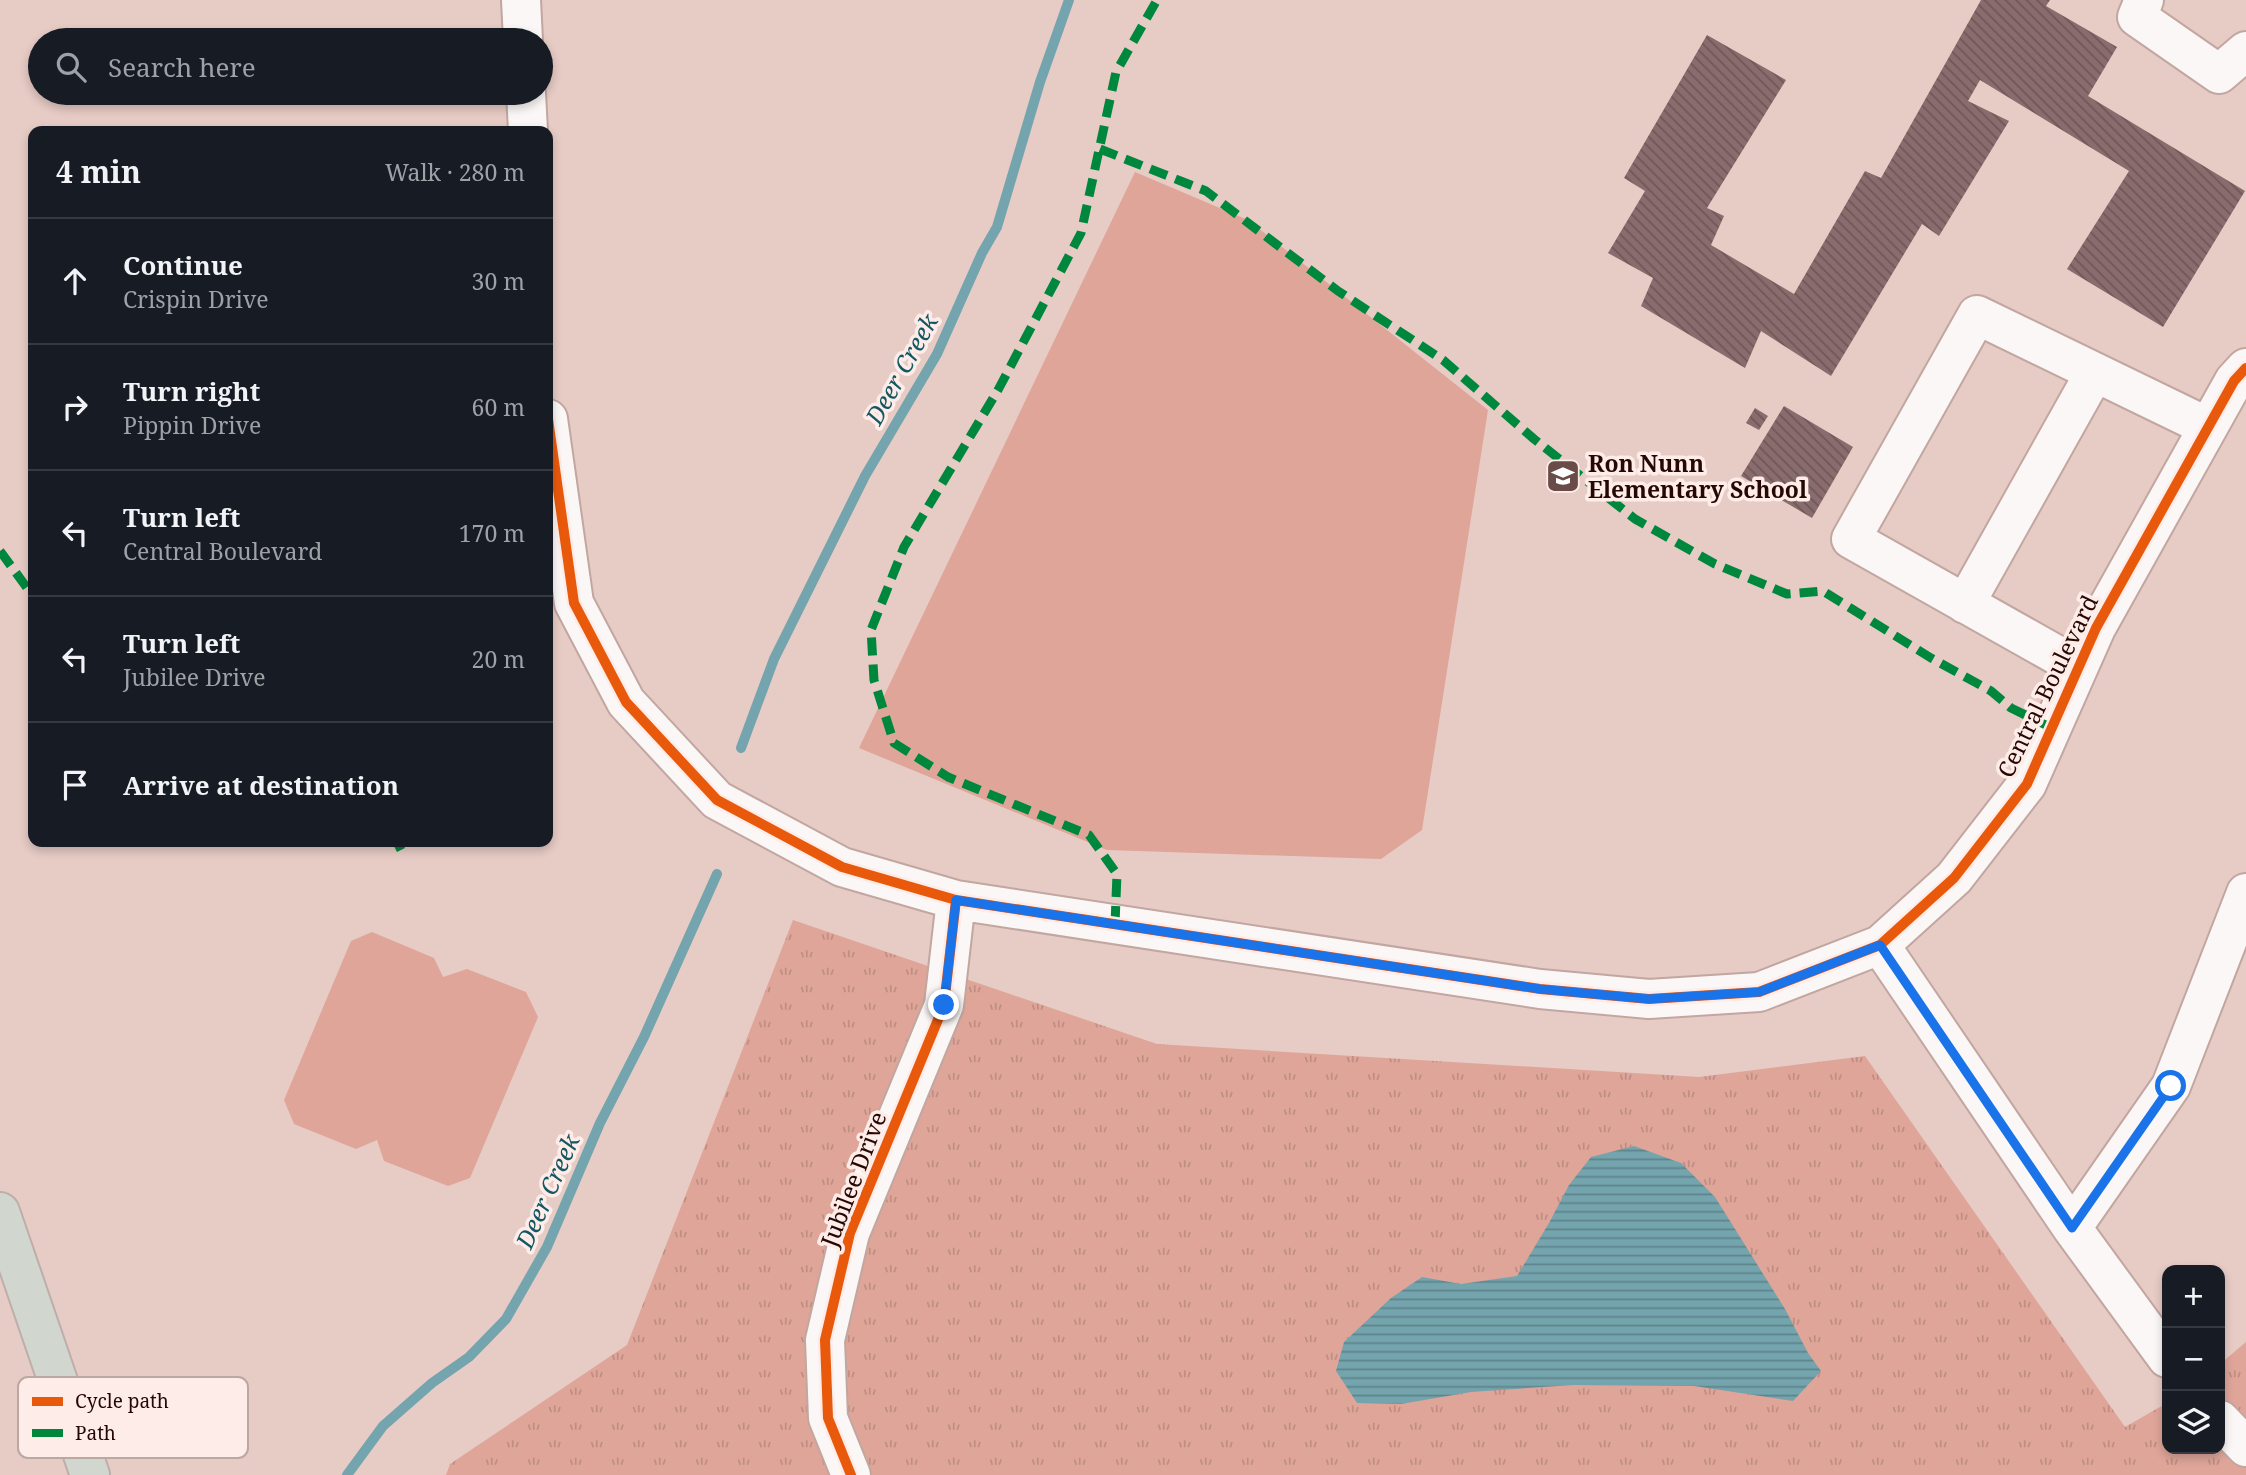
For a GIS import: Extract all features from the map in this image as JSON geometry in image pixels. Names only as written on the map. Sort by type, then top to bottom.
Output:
[{"type":"highway","points":[[0,1212],[56,1377]]},
{"type":"highway","points":[[84,1458],[90,1475]]},
{"type":"street","points":[[521,0],[522,28]]},
{"type":"street","points":[[2144,0],[2137,17],[2219,74],[2246,51]]},
{"type":"street","points":[[527,105],[528,126]]},
{"type":"street","points":[[2078,667],[1851,539],[1977,316],[2208,427]]},
{"type":"street","name":"Central Boulevard","points":[[553,454],[574,603],[626,702],[717,800],[842,867],[956,900],[1540,989],[1649,999],[1759,992],[1880,945],[1954,878],[2027,784],[2095,628],[2234,381],[2246,368]]},
{"type":"street","points":[[1965,604],[2095,372]]},
{"type":"street","points":[[2072,1228],[2171,1086],[2246,893]]},
{"type":"street","name":"Jubilee Drive","points":[[851,1475],[828,1418],[825,1340],[850,1233],[944,1005],[956,900]]},
{"type":"street","points":[[1880,945],[2072,1228],[2162,1351]]},
{"type":"street","points":[[2225,1425],[2246,1447]]},
{"type":"green space","points":[[1135,172],[1248,220],[1488,410],[1422,830],[1381,859],[1107,850],[859,748]]},
{"type":"green space","points":[[793,920],[1157,1044],[1699,1077],[1865,1056],[2125,1427],[2162,1406],[2162,1454],[2225,1454],[2225,1360],[2246,1342],[2246,1475],[446,1475],[450,1464],[627,1345]]},
{"type":"green space","points":[[372,932],[434,958],[443,977],[467,969],[526,992],[538,1017],[470,1178],[448,1186],[384,1161],[377,1140],[356,1149],[294,1124],[284,1100],[351,941]]},
{"type":"water","points":[[1634,1146],[1681,1163],[1715,1197],[1785,1309],[1808,1353],[1821,1371],[1793,1401],[1694,1386],[1573,1385],[1471,1392],[1401,1404],[1357,1403],[1336,1371],[1344,1342],[1391,1298],[1422,1277],[1461,1284],[1517,1276],[1569,1185],[1591,1157]]},
{"type":"building","points":[[1981,0],[2050,0],[2046,6],[2117,47],[2088,96],[2245,191],[2163,327],[2067,269],[2129,171],[1980,80],[1968,101],[2009,121],[1939,236],[1922,224],[1831,376],[1761,331],[1745,368],[1641,306],[1653,278],[1608,253],[1645,191],[1624,178],[1707,35],[1786,80],[1707,208],[1724,216],[1711,245],[1794,294],[1865,171],[1881,178]]},
{"type":"building","points":[[1784,406],[1853,447],[1812,518],[1741,476]]},
{"type":"building","points":[[1755,408],[1768,416],[1759,430],[1746,423]]},
{"type":"waterway","name":"Deer Creek","points":[[741,748],[774,659],[865,476],[937,354],[982,253],[997,227],[1040,82],[1069,0]]},
{"type":"waterway","name":"Deer Creek","points":[[347,1475],[383,1426],[432,1383],[469,1357],[506,1319],[547,1247],[600,1123],[644,1037],[717,874]]},
{"type":"marked path","points":[[1115,924],[1117,874],[1089,835],[948,777],[894,743],[874,680],[871,630],[904,547],[998,390],[1081,233],[1116,72],[1157,0]]},
{"type":"marked path","points":[[1100,149],[1206,191],[1338,291],[1443,360],[1534,439],[1635,519],[1715,564],[1787,594],[1823,591],[1931,658],[1991,691],[2011,708],[2052,728]]},
{"type":"marked path","points":[[0,551],[28,589]]},
{"type":"cycle path","points":[[553,454],[574,603],[626,702],[717,800],[842,867],[956,900],[1540,989],[1649,999],[1759,992],[1880,945],[1954,878],[2027,784],[2096,628],[2234,381],[2246,368]]},
{"type":"cycle path","points":[[851,1475],[828,1418],[825,1340],[850,1233],[944,1005],[956,900]]},
{"type":"place","name":"Ron Nunn Elementary School","points":[[1563,476]]},
{"type":"route","points":[[944,1005],[956,900],[1540,989],[1649,999],[1759,992],[1880,945],[2072,1228],[2171,1086]]}]
